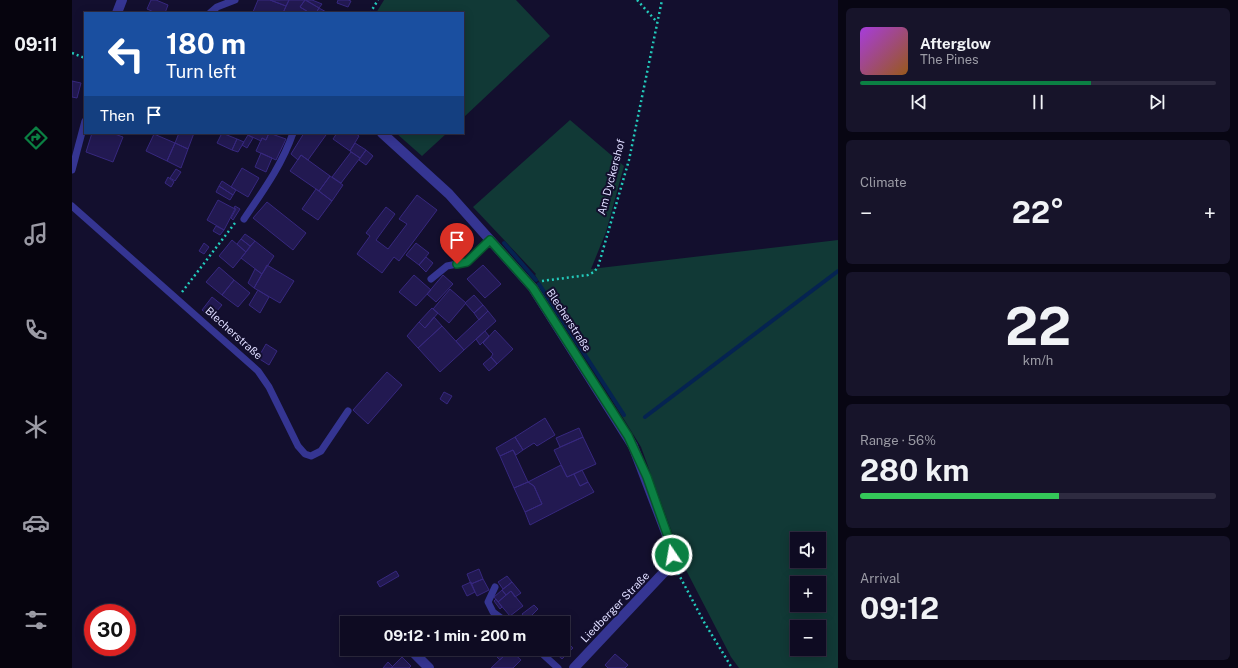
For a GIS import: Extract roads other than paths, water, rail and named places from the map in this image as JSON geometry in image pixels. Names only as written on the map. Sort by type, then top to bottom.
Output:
[{"type":"street","points":[[117,12],[122,0]]},
{"type":"street","name":"Blecherstraße","points":[[383,134],[436,181],[529,282],[634,446],[670,542],[672,561]]},
{"type":"street","name":"Liedberger Straße","points":[[574,668],[664,574],[672,561]]},
{"type":"street","points":[[417,656],[429,668]]},
{"type":"lane","points":[[211,12],[217,7],[235,0]]},
{"type":"lane","points":[[72,170],[84,125]]},
{"type":"lane","points":[[244,219],[274,176],[287,150],[293,134]]},
{"type":"lane","name":"Blecherstraße","points":[[72,206],[258,371],[266,382],[298,446],[305,454],[314,455],[322,451],[348,411]]},
{"type":"lane","points":[[431,279],[447,266],[467,262],[490,240]]},
{"type":"lane","points":[[495,587],[488,602],[493,612],[498,616]]},
{"type":"lane","points":[[545,656],[558,668]]},
{"type":"waterway","points":[[504,243],[536,280]]},
{"type":"waterway","points":[[645,417],[838,271]]},
{"type":"waterway","points":[[539,284],[624,415]]}]
